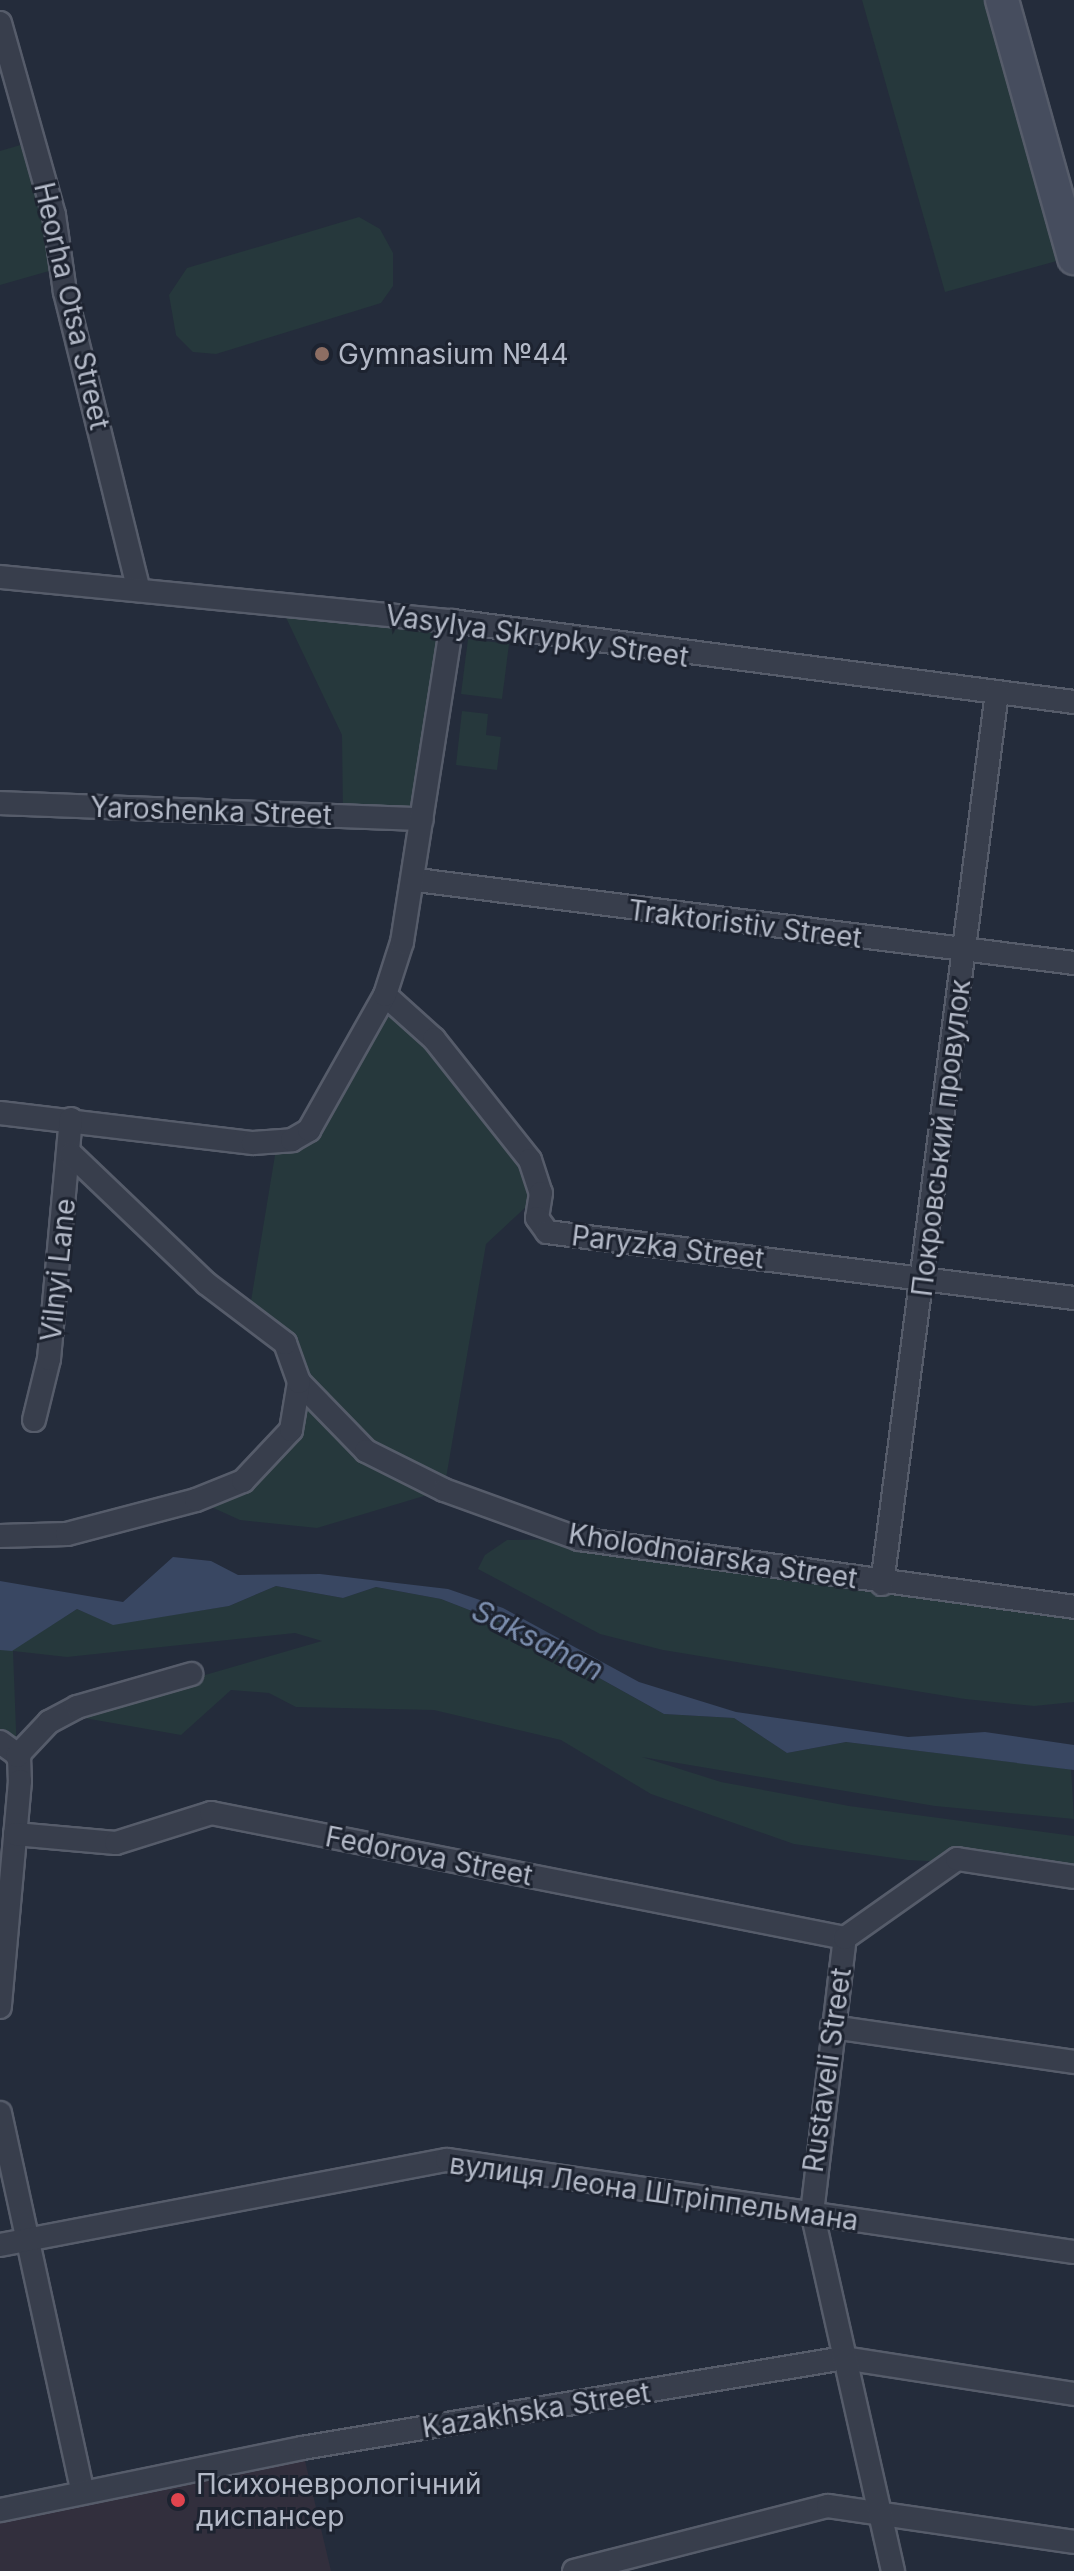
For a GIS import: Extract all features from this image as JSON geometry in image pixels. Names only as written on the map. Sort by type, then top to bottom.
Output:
[{"type":"street","points":[[1002,0],[1074,258]]},
{"type":"street","name":"Heorha Otsa Street","points":[[0,23],[54,215],[65,292],[139,590]]},
{"type":"street","name":"Vasylya Skrypky Street","points":[[0,577],[452,621],[1074,702]]},
{"type":"street","points":[[0,1113],[71,1119],[253,1143],[292,1140],[325,1106],[385,995],[417,880],[422,819],[452,621]]},
{"type":"street","name":"Покровський провулок","points":[[882,1584],[924,1278],[997,692]]},
{"type":"street","name":"Yaroshenka Street","points":[[0,803],[422,819]]},
{"type":"street","name":"Traktoristiv Street","points":[[417,880],[1074,963]]},
{"type":"street","name":"Paryzka Street","points":[[385,995],[434,1039],[530,1160],[541,1193],[537,1218],[547,1232],[1074,1298]]},
{"type":"street","name":"Vilnyi Lane","points":[[34,1420],[49,1359],[71,1154],[71,1119]]},
{"type":"street","points":[[0,1536],[67,1534],[243,1481],[291,1430],[299,1382],[285,1343],[206,1283],[71,1154]]},
{"type":"street","name":"Kholodnoiarska Street","points":[[299,1382],[366,1451],[444,1490],[579,1539],[882,1584],[1074,1607]]},
{"type":"street","points":[[0,2007],[15,1834],[8,1749],[77,1707],[191,1674]]},
{"type":"street","name":"Fedorova Street","points":[[15,1834],[116,1843],[211,1813],[845,1938]]},
{"type":"street","name":"Rustaveli Street","points":[[893,2571],[812,2213],[845,1938],[957,1859],[1074,1877]]},
{"type":"street","points":[[832,2027],[1074,2062]]},
{"type":"street","points":[[0,2113],[82,2490]]},
{"type":"street","name":"вулиця Леона Штріппельмана","points":[[0,2245],[447,2160],[1074,2252]]},
{"type":"street","name":"Kazakhska Street","points":[[0,2510],[82,2490],[844,2358],[1074,2394]]},
{"type":"street","points":[[574,2571],[828,2506],[879,2511],[1074,2542]]},
{"type":"shaded area","points":[[862,0],[992,0],[1064,259],[945,292]]},
{"type":"shaded area","points":[[34,141],[63,267],[0,285],[0,151]]},
{"type":"shaded area","points":[[359,217],[380,229],[393,253],[393,286],[381,303],[216,354],[193,352],[176,335],[169,295],[187,268]]},
{"type":"shaded area","points":[[280,605],[452,621],[422,819],[343,816],[342,735]]},
{"type":"shaded area","points":[[468,639],[509,644],[502,699],[461,694]]},
{"type":"shaded area","points":[[462,711],[488,714],[486,735],[501,737],[497,770],[456,765]]},
{"type":"shaded area","points":[[385,995],[434,1039],[541,1193],[486,1244],[444,1490],[317,1528],[240,1520],[196,1500],[243,1481],[291,1430],[299,1382],[249,1313],[277,1143],[292,1140]]},
{"type":"shaded area","points":[[579,1539],[1074,1607],[1074,1702],[1034,1706],[965,1699],[663,1650],[600,1634],[478,1569],[485,1555],[507,1540]]},
{"type":"shaded area","points":[[276,1586],[343,1598],[376,1587],[441,1599],[495,1620],[664,1714],[734,1718],[787,1753],[846,1742],[1071,1769],[1074,1819],[935,1806],[642,1757],[721,1782],[849,1806],[1074,1836],[1074,1869],[908,1860],[794,1844],[651,1794],[561,1740],[434,1710],[296,1707],[269,1693],[231,1690],[181,1735],[67,1715],[322,1641],[295,1633],[67,1657],[13,1651],[17,1756],[0,1742],[0,1650],[12,1650],[77,1609],[113,1624],[229,1606]]},
{"type":"shaded area","name":"Психоневрологічний диспансер","points":[[302,2448],[331,2571],[0,2571],[0,2510]]},
{"type":"water","name":"Saksahan","points":[[173,1557],[211,1561],[238,1575],[320,1574],[448,1589],[503,1608],[639,1682],[736,1712],[908,1737],[985,1732],[1074,1745],[1074,1770],[846,1742],[787,1753],[734,1718],[664,1714],[495,1620],[441,1599],[376,1587],[343,1598],[276,1586],[229,1606],[113,1625],[77,1609],[12,1651],[0,1650],[0,1581],[123,1602]]},
{"type":"place","name":"Gymnasium №44","points":[[322,354]]},
{"type":"place","name":"Психоневрологічний диспансер","points":[[178,2500]]}]
